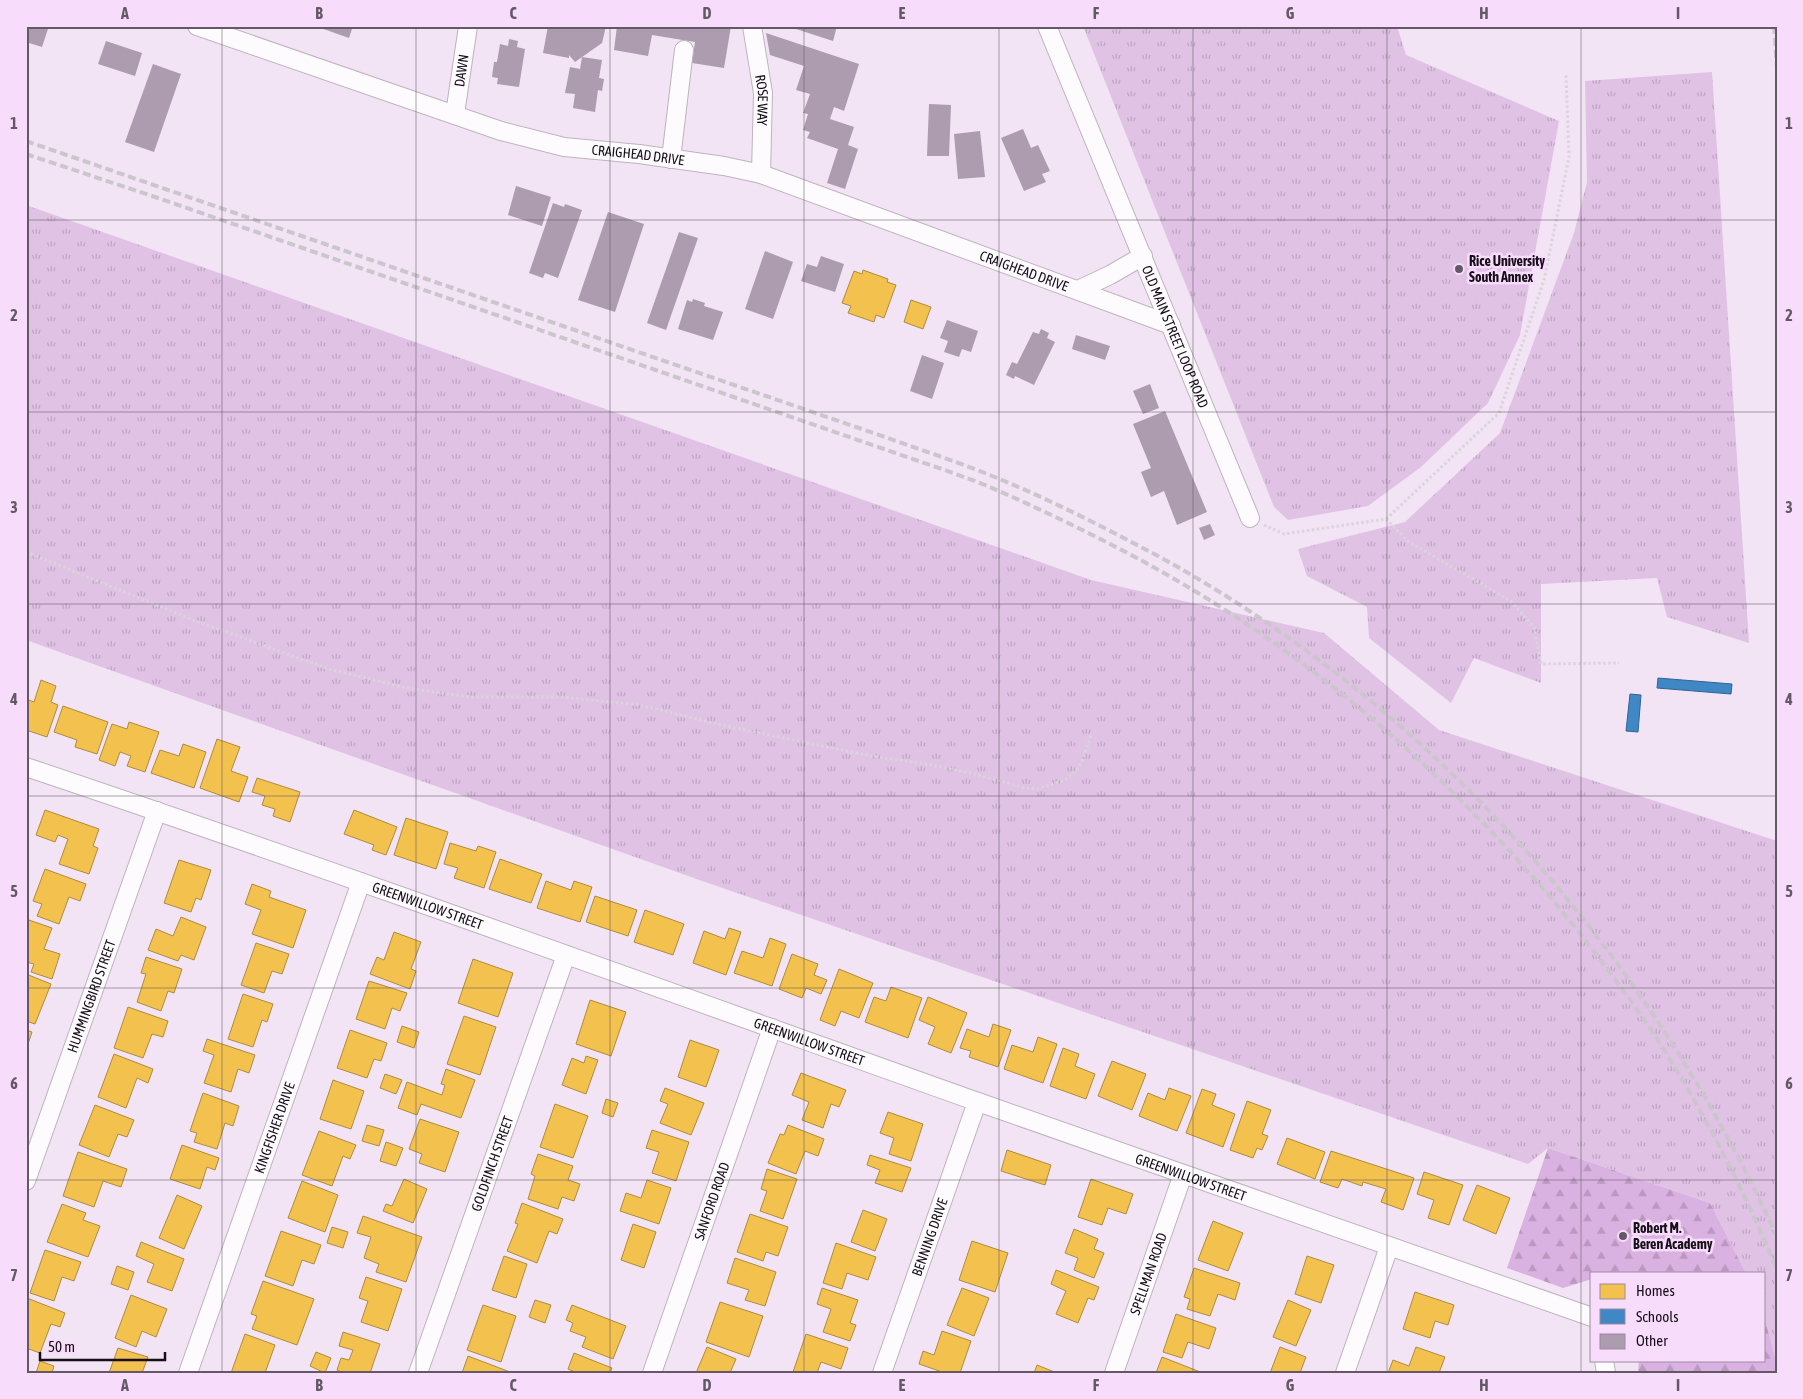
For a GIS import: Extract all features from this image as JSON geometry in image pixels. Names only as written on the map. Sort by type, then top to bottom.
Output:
[{"type":"street","name":"CRAIGHEAD DRIVE","points":[[197,26],[501,131],[564,147],[724,166],[761,174],[1171,325]]},
{"type":"street","name":"DAWN","points":[[455,114],[468,26]]},
{"type":"street","name":"ROSE WAY","points":[[752,26],[763,93],[761,174]]},
{"type":"street","name":"OLD MAIN STREET LOOP ROAD","points":[[1047,26],[1250,518]]},
{"type":"street","points":[[671,159],[684,50]]},
{"type":"street","name":"CRAIGHEAD DRIVE","points":[[1078,290],[1110,275],[1143,256]]},
{"type":"street","name":"GREENWILLOW STREET","points":[[26,767],[361,882],[977,1102],[1590,1317]]},
{"type":"street","name":"HUMMINGBIRD STREET","points":[[26,1181],[157,811]]},
{"type":"street","name":"KINGFISHER DRIVE","points":[[188,1373],[361,882]]},
{"type":"street","name":"GOLDFINCH STREET","points":[[418,1373],[566,955]]},
{"type":"street","name":"SANFORD ROAD","points":[[652,1373],[772,1028]]},
{"type":"street","name":"BENNING DRIVE","points":[[882,1373],[977,1102]]},
{"type":"street","name":"SPELLMAN ROAD","points":[[1114,1373],[1183,1174]]},
{"type":"street","points":[[1345,1373],[1389,1247]]},
{"type":"path","points":[[1250,518],[1284,534],[1386,519],[1499,413],[1544,280],[1569,156],[1566,75]]},
{"type":"path","points":[[1386,519],[1409,542],[1511,601],[1534,627],[1541,664],[1619,664]]},
{"type":"path","points":[[26,552],[201,623],[320,666],[407,688],[471,697],[562,697],[640,706],[721,725],[871,756],[927,764],[975,774],[1025,788],[1037,789],[1065,780],[1076,771],[1082,762],[1091,736]]},
{"type":"green space","points":[[1083,26],[1397,26],[1406,55],[1559,121],[1520,335],[1488,403],[1421,467],[1368,506],[1288,520],[1274,507]]},
{"type":"green space","points":[[1712,72],[1749,643],[1667,617],[1657,578],[1541,584],[1541,683],[1474,658],[1451,703],[1369,638],[1367,607],[1307,576],[1298,549],[1405,522],[1500,433],[1574,233],[1587,182],[1585,81]]},
{"type":"green space","points":[[26,205],[1091,580],[1324,633],[1439,730],[1777,841],[1777,1364],[1766,1323],[1766,1272],[1745,1272],[1710,1203],[1548,1148],[1528,1164],[705,882],[26,640]]},
{"type":"green space","name":"Robert M. Beren Academy","points":[[1548,1148],[1710,1203],[1745,1272],[1590,1272],[1590,1280],[1563,1288],[1507,1268]]},
{"type":"green space","points":[[1766,1323],[1777,1364],[1777,1373],[1638,1373],[1639,1362],[1766,1362]]},
{"type":"building: Homes","points":[[863,270],[888,279],[887,282],[896,285],[884,318],[876,315],[874,322],[848,313],[851,306],[842,303],[854,271],[862,274]]},
{"type":"building: Homes","points":[[911,300],[931,307],[923,329],[904,322]]},
{"type":"building: Homes","points":[[41,680],[56,686],[51,702],[58,705],[47,737],[26,730],[26,699],[34,702]]},
{"type":"building: Homes","points":[[63,706],[108,722],[97,754],[75,747],[77,740],[54,732]]},
{"type":"building: Homes","points":[[129,722],[159,732],[145,772],[127,766],[131,756],[120,752],[115,766],[99,760],[112,724],[127,729]]},
{"type":"building: Homes","points":[[217,739],[240,747],[231,771],[248,777],[239,802],[200,788]]},
{"type":"building: Homes","points":[[183,744],[206,752],[194,788],[151,773],[160,750],[179,756]]},
{"type":"building: Homes","points":[[257,778],[300,792],[290,822],[273,816],[275,809],[262,805],[265,796],[252,792]]},
{"type":"building: Homes","points":[[45,810],[99,829],[93,846],[98,848],[89,874],[59,864],[68,839],[58,835],[55,842],[36,835]]},
{"type":"building: Homes","points":[[354,810],[397,827],[386,855],[372,850],[374,845],[344,834]]},
{"type":"building: Homes","points":[[406,818],[448,832],[436,869],[394,855]]},
{"type":"building: Homes","points":[[450,843],[476,851],[478,846],[496,852],[484,888],[454,878],[458,868],[444,864]]},
{"type":"building: Homes","points":[[500,859],[542,874],[531,903],[489,889]]},
{"type":"building: Homes","points":[[179,860],[211,870],[201,900],[196,898],[191,912],[164,903]]},
{"type":"building: Homes","points":[[45,869],[86,884],[80,901],[69,897],[59,924],[37,916],[42,904],[33,901]]},
{"type":"building: Homes","points":[[546,881],[571,890],[574,881],[592,887],[580,922],[537,908]]},
{"type":"building: Homes","points":[[252,884],[271,891],[269,897],[306,910],[293,948],[252,934],[261,910],[245,904]]},
{"type":"building: Homes","points":[[595,896],[637,910],[628,936],[586,922]]},
{"type":"building: Homes","points":[[645,910],[684,924],[673,955],[634,942]]},
{"type":"building: Homes","points":[[181,917],[206,927],[194,960],[181,955],[178,961],[148,950],[156,929],[173,936]]},
{"type":"building: Homes","points":[[26,919],[52,928],[44,949],[60,954],[52,979],[31,972],[34,964],[26,962]]},
{"type":"building: Homes","points":[[729,928],[741,932],[726,975],[693,963],[704,931],[725,939]]},
{"type":"building: Homes","points":[[394,932],[421,942],[411,969],[416,971],[410,989],[370,974],[377,957],[384,960]]},
{"type":"building: Homes","points":[[770,938],[786,944],[772,986],[734,973],[742,951],[763,958]]},
{"type":"building: Homes","points":[[256,943],[289,954],[282,974],[272,971],[264,993],[241,985]]},
{"type":"building: Homes","points":[[792,954],[818,964],[814,975],[827,980],[821,994],[806,988],[802,998],[779,989]]},
{"type":"building: Homes","points":[[146,957],[182,969],[174,993],[168,991],[161,1011],[137,1002],[146,974],[141,973]]},
{"type":"building: Homes","points":[[473,959],[513,973],[498,1017],[458,1003]]},
{"type":"building: Homes","points":[[839,969],[873,983],[859,1018],[841,1011],[835,1026],[820,1020]]},
{"type":"building: Homes","points":[[26,974],[51,984],[35,1024],[26,1021]]},
{"type":"building: Homes","points":[[369,981],[407,993],[400,1011],[392,1008],[385,1029],[356,1019]]},
{"type":"building: Homes","points":[[891,987],[922,998],[908,1038],[865,1022],[874,997],[886,1001]]},
{"type":"building: Homes","points":[[243,994],[273,1004],[267,1022],[262,1020],[253,1047],[228,1039]]},
{"type":"building: Homes","points":[[928,997],[967,1013],[951,1053],[928,1044],[935,1027],[919,1020]]},
{"type":"building: Homes","points":[[590,1000],[626,1012],[611,1056],[576,1044]]},
{"type":"building: Homes","points":[[128,1007],[168,1021],[163,1037],[152,1034],[143,1058],[114,1048]]},
{"type":"building: Homes","points":[[464,1016],[496,1027],[480,1075],[447,1064]]},
{"type":"building: Homes","points":[[993,1024],[1011,1030],[998,1067],[969,1057],[971,1051],[960,1048],[967,1029],[989,1037]]},
{"type":"building: Homes","points":[[402,1026],[419,1032],[414,1048],[397,1042]]},
{"type":"building: Homes","points":[[26,1030],[32,1032],[26,1050]]},
{"type":"building: Homes","points":[[350,1030],[387,1043],[381,1061],[374,1059],[367,1078],[337,1068]]},
{"type":"building: Homes","points":[[1038,1037],[1057,1044],[1043,1083],[1004,1069],[1012,1045],[1033,1052]]},
{"type":"building: Homes","points":[[207,1039],[255,1055],[249,1073],[238,1069],[231,1092],[204,1083],[214,1055],[203,1051]]},
{"type":"building: Homes","points":[[690,1040],[719,1050],[706,1087],[678,1077]]},
{"type":"building: Homes","points":[[1063,1048],[1079,1054],[1075,1066],[1095,1074],[1086,1099],[1050,1086]]},
{"type":"building: Homes","points":[[114,1054],[153,1069],[148,1083],[137,1078],[126,1108],[98,1097]]},
{"type":"building: Homes","points":[[586,1056],[598,1060],[586,1094],[562,1085],[572,1058],[584,1063]]},
{"type":"building: Homes","points":[[1112,1061],[1146,1074],[1132,1110],[1098,1096]]},
{"type":"building: Homes","points":[[446,1069],[475,1080],[461,1118],[421,1104],[417,1115],[398,1108],[407,1082],[442,1095],[445,1085],[441,1084]]},
{"type":"building: Homes","points":[[801,1073],[846,1090],[839,1107],[831,1104],[823,1128],[802,1120],[809,1102],[792,1095]]},
{"type":"building: Homes","points":[[385,1074],[402,1080],[396,1094],[380,1088]]},
{"type":"building: Homes","points":[[333,1080],[364,1091],[351,1129],[320,1119]]},
{"type":"building: Homes","points":[[665,1088],[704,1103],[691,1135],[660,1123],[668,1104],[660,1101]]},
{"type":"building: Homes","points":[[1169,1088],[1191,1096],[1177,1131],[1139,1116],[1148,1093],[1165,1100]]},
{"type":"building: Homes","points":[[1202,1089],[1216,1094],[1212,1105],[1235,1114],[1223,1147],[1186,1133]]},
{"type":"building: Homes","points":[[203,1093],[239,1106],[233,1126],[225,1123],[217,1149],[194,1142],[197,1133],[190,1131]]},
{"type":"building: Homes","points":[[606,1099],[618,1103],[613,1117],[602,1113]]},
{"type":"building: Homes","points":[[1247,1101],[1271,1110],[1262,1134],[1268,1136],[1262,1150],[1257,1148],[1253,1158],[1230,1150]]},
{"type":"building: Homes","points":[[555,1104],[588,1116],[573,1158],[540,1147]]},
{"type":"building: Homes","points":[[95,1105],[134,1120],[127,1137],[118,1134],[109,1157],[79,1145]]},
{"type":"building: Homes","points":[[888,1112],[923,1124],[911,1161],[889,1154],[894,1138],[880,1133]]},
{"type":"building: Homes","points":[[420,1119],[459,1132],[445,1172],[419,1163],[422,1154],[409,1149]]},
{"type":"building: Homes","points":[[367,1125],[384,1130],[379,1146],[362,1141]]},
{"type":"building: Homes","points":[[788,1125],[824,1139],[818,1156],[805,1151],[796,1174],[768,1163],[780,1134],[784,1135]]},
{"type":"building: Homes","points":[[652,1130],[689,1142],[676,1181],[652,1173],[659,1152],[646,1148]]},
{"type":"building: Homes","points":[[319,1131],[356,1145],[350,1159],[343,1156],[332,1186],[302,1175]]},
{"type":"building: Homes","points":[[1287,1138],[1325,1152],[1315,1179],[1277,1164]]},
{"type":"building: Homes","points":[[386,1142],[403,1148],[396,1166],[380,1161]]},
{"type":"building: Homes","points":[[182,1145],[219,1158],[215,1170],[207,1167],[200,1189],[170,1179]]},
{"type":"building: Homes","points":[[1007,1150],[1051,1165],[1045,1185],[1001,1171]]},
{"type":"building: Homes","points":[[1331,1151],[1414,1178],[1403,1210],[1381,1202],[1386,1189],[1363,1182],[1362,1186],[1342,1179],[1338,1188],[1320,1182]]},
{"type":"building: Homes","points":[[78,1152],[127,1169],[121,1187],[103,1181],[94,1207],[63,1196]]},
{"type":"building: Homes","points":[[538,1154],[573,1166],[568,1180],[580,1184],[574,1201],[562,1197],[558,1209],[528,1199],[535,1176],[531,1174]]},
{"type":"building: Homes","points":[[870,1155],[911,1168],[902,1192],[875,1183],[880,1170],[867,1165]]},
{"type":"building: Homes","points":[[767,1169],[797,1179],[783,1219],[760,1211],[767,1191],[761,1189]]},
{"type":"building: Homes","points":[[1424,1172],[1463,1185],[1449,1225],[1428,1218],[1434,1200],[1417,1194]]},
{"type":"building: Homes","points":[[404,1179],[427,1189],[413,1223],[383,1211],[386,1204],[392,1206]]},
{"type":"building: Homes","points":[[1091,1179],[1133,1194],[1126,1214],[1108,1208],[1102,1225],[1078,1217]]},
{"type":"building: Homes","points":[[647,1180],[671,1188],[659,1224],[620,1211],[626,1193],[641,1198]]},
{"type":"building: Homes","points":[[302,1181],[338,1195],[325,1232],[288,1218]]},
{"type":"building: Homes","points":[[1477,1185],[1510,1198],[1496,1234],[1463,1220]]},
{"type":"building: Homes","points":[[177,1195],[202,1206],[184,1249],[159,1238]]},
{"type":"building: Homes","points":[[522,1203],[563,1219],[557,1234],[549,1231],[537,1263],[507,1251],[518,1224],[515,1223]]},
{"type":"building: Homes","points":[[62,1204],[86,1213],[83,1220],[100,1226],[88,1257],[47,1242]]},
{"type":"building: Homes","points":[[863,1210],[887,1219],[875,1251],[851,1242]]},
{"type":"building: Homes","points":[[750,1214],[788,1227],[778,1256],[766,1252],[763,1261],[737,1252]]},
{"type":"building: Homes","points":[[363,1216],[422,1237],[406,1282],[376,1272],[379,1264],[364,1258],[371,1237],[357,1233]]},
{"type":"building: Homes","points":[[1213,1221],[1243,1233],[1228,1271],[1198,1260]]},
{"type":"building: Homes","points":[[633,1224],[656,1232],[644,1268],[621,1260]]},
{"type":"building: Homes","points":[[332,1227],[348,1232],[343,1248],[327,1243]]},
{"type":"building: Homes","points":[[1074,1229],[1098,1239],[1094,1249],[1104,1253],[1094,1278],[1074,1270],[1078,1258],[1065,1253]]},
{"type":"building: Homes","points":[[281,1231],[321,1245],[314,1264],[302,1260],[293,1286],[265,1276]]},
{"type":"building: Homes","points":[[972,1241],[1008,1253],[995,1292],[959,1280]]},
{"type":"building: Homes","points":[[141,1242],[184,1259],[172,1291],[147,1282],[154,1264],[136,1256]]},
{"type":"building: Homes","points":[[836,1243],[876,1257],[868,1280],[847,1273],[842,1289],[823,1283]]},
{"type":"building: Homes","points":[[45,1250],[81,1262],[74,1281],[62,1277],[54,1301],[30,1293]]},
{"type":"building: Homes","points":[[504,1256],[527,1264],[516,1298],[492,1290]]},
{"type":"building: Homes","points":[[1307,1256],[1334,1265],[1321,1303],[1295,1294]]},
{"type":"building: Homes","points":[[735,1258],[776,1272],[765,1306],[745,1300],[749,1290],[727,1283]]},
{"type":"building: Homes","points":[[117,1266],[134,1272],[128,1290],[111,1284]]},
{"type":"building: Homes","points":[[1194,1268],[1240,1283],[1235,1300],[1218,1294],[1210,1316],[1187,1309],[1190,1299],[1184,1297]]},
{"type":"building: Homes","points":[[1056,1270],[1099,1287],[1094,1300],[1088,1298],[1078,1323],[1056,1314],[1066,1291],[1051,1284]]},
{"type":"building: Homes","points":[[366,1277],[402,1289],[388,1331],[361,1322],[368,1301],[359,1298]]},
{"type":"building: Homes","points":[[263,1281],[314,1299],[297,1345],[252,1329],[257,1316],[251,1314]]},
{"type":"building: Homes","points":[[822,1288],[858,1300],[850,1323],[856,1325],[850,1341],[823,1332],[831,1309],[817,1304]]},
{"type":"building: Homes","points":[[962,1288],[989,1298],[974,1336],[947,1325]]},
{"type":"building: Homes","points":[[1415,1292],[1454,1305],[1448,1325],[1435,1321],[1430,1338],[1403,1329]]},
{"type":"building: Homes","points":[[131,1295],[167,1309],[156,1337],[142,1331],[136,1347],[115,1338]]},
{"type":"building: Homes","points":[[27,1298],[65,1313],[60,1327],[51,1324],[40,1353],[26,1348]]},
{"type":"building: Homes","points":[[535,1300],[551,1305],[545,1323],[529,1317]]},
{"type":"building: Homes","points":[[1288,1300],[1311,1310],[1296,1346],[1273,1337]]},
{"type":"building: Homes","points":[[720,1302],[763,1316],[749,1357],[706,1342]]},
{"type":"building: Homes","points":[[483,1305],[516,1316],[501,1362],[467,1350]]},
{"type":"building: Homes","points":[[572,1305],[626,1326],[613,1359],[582,1347],[586,1337],[570,1331],[573,1323],[566,1320]]},
{"type":"building: Homes","points":[[1176,1314],[1216,1328],[1209,1349],[1188,1342],[1182,1358],[1163,1352]]},
{"type":"building: Homes","points":[[942,1331],[971,1341],[960,1373],[945,1373],[919,1364],[923,1351],[934,1355]]},
{"type":"building: Homes","points":[[343,1332],[380,1344],[370,1373],[343,1373],[337,1370],[341,1358],[349,1360],[353,1350],[339,1346]]},
{"type":"building: Homes","points":[[245,1334],[275,1345],[265,1373],[231,1373]]},
{"type":"building: Homes","points":[[806,1334],[848,1348],[841,1369],[821,1362],[817,1373],[793,1372]]},
{"type":"building: Homes","points":[[707,1347],[736,1359],[730,1373],[696,1373]]},
{"type":"building: Homes","points":[[1280,1347],[1306,1357],[1300,1373],[1270,1373]]},
{"type":"building: Homes","points":[[1416,1347],[1445,1357],[1439,1373],[1432,1371],[1432,1373],[1388,1373],[1393,1360],[1409,1366]]},
{"type":"building: Homes","points":[[118,1348],[148,1357],[142,1373],[109,1373]]},
{"type":"building: Homes","points":[[316,1352],[331,1358],[325,1373],[310,1366]]},
{"type":"building: Homes","points":[[574,1353],[612,1368],[610,1373],[577,1373],[568,1369]]},
{"type":"building: Homes","points":[[468,1356],[510,1372],[462,1373]]},
{"type":"building: Homes","points":[[1162,1357],[1203,1373],[1156,1373]]},
{"type":"building: Homes","points":[[40,1361],[54,1366],[52,1373],[36,1373]]},
{"type":"building: Homes","points":[[1037,1365],[1057,1373],[1034,1373]]},
{"type":"building: Schools","points":[[1658,678],[1732,684],[1731,694],[1657,688]]},
{"type":"building: Schools","points":[[1630,694],[1641,695],[1638,732],[1626,731]]},
{"type":"building: Other","points":[[26,26],[49,26],[42,47],[26,42]]},
{"type":"building: Other","points":[[315,26],[353,26],[349,38]]},
{"type":"building: Other","points":[[548,26],[606,26],[602,43],[575,62],[569,55],[569,58],[543,53]]},
{"type":"building: Other","points":[[617,26],[731,26],[724,68],[692,63],[695,42],[652,35],[648,56],[614,50]]},
{"type":"building: Other","points":[[797,26],[837,26],[833,41],[796,29]]},
{"type":"building: Other","points":[[766,33],[859,64],[844,111],[834,107],[830,119],[854,127],[848,145],[858,149],[845,189],[827,183],[838,149],[807,138],[810,132],[803,130],[808,114],[803,113],[810,94],[796,90],[804,66],[770,55]]},
{"type":"building: Other","points":[[509,39],[518,41],[517,47],[525,49],[519,87],[497,84],[498,78],[492,77],[494,62],[497,62],[500,44],[508,46]]},
{"type":"building: Other","points":[[106,41],[142,53],[135,76],[98,64]]},
{"type":"building: Other","points":[[582,57],[602,60],[599,78],[604,79],[602,91],[598,90],[595,112],[573,108],[575,94],[565,93],[570,67],[580,69]]},
{"type":"building: Other","points":[[153,64],[181,74],[154,152],[125,142]]},
{"type":"building: Other","points":[[929,104],[951,105],[949,156],[927,156]]},
{"type":"building: Other","points":[[1023,129],[1031,148],[1038,145],[1050,171],[1042,174],[1046,182],[1024,191],[1001,138]]},
{"type":"building: Other","points":[[980,131],[985,177],[958,179],[954,134]]},
{"type":"building: Other","points":[[516,186],[551,197],[542,226],[508,215]]},
{"type":"building: Other","points":[[553,203],[564,207],[565,204],[582,210],[558,278],[545,273],[543,278],[529,273]]},
{"type":"building: Other","points":[[608,212],[644,224],[615,312],[578,300]]},
{"type":"building: Other","points":[[679,232],[698,238],[666,330],[647,323]]},
{"type":"building: Other","points":[[765,251],[793,262],[773,319],[745,309]]},
{"type":"building: Other","points":[[821,256],[844,264],[835,292],[801,281],[807,264],[817,267]]},
{"type":"building: Other","points":[[693,299],[705,303],[704,306],[723,312],[713,340],[678,329],[687,300],[692,302]]},
{"type":"building: Other","points":[[947,320],[978,331],[971,352],[962,349],[959,357],[944,352],[948,341],[940,338]]},
{"type":"building: Other","points":[[1041,329],[1049,333],[1047,338],[1055,342],[1034,385],[1015,376],[1014,379],[1006,375],[1012,362],[1017,364],[1033,332],[1039,334]]},
{"type":"building: Other","points":[[1076,335],[1110,346],[1105,360],[1072,349]]},
{"type":"building: Other","points":[[922,355],[944,363],[932,399],[910,391]]},
{"type":"building: Other","points":[[1150,384],[1159,408],[1143,414],[1133,391]]},
{"type":"building: Other","points":[[1165,411],[1207,512],[1177,525],[1164,491],[1151,497],[1141,472],[1151,468],[1133,424]]},
{"type":"building: Other","points":[[1210,524],[1215,535],[1204,540],[1199,528]]},
{"type":"railway","points":[[1774,26],[1777,68]]},
{"type":"railway","points":[[26,141],[973,468],[1042,497],[1120,536],[1158,556],[1258,617],[1352,686],[1441,763],[1522,847],[1597,937],[1665,1032],[1725,1133],[1777,1237]]},
{"type":"railway","points":[[26,154],[973,480],[1079,528],[1188,587],[1264,636],[1335,689],[1404,746],[1469,808],[1530,873],[1587,942],[1660,1044],[1715,1138],[1777,1269]]},
{"type":"place","name":"Rice University South Annex","points":[[1459,269]]},
{"type":"place","name":"Robert M. Beren Academy","points":[[1623,1236]]}]
